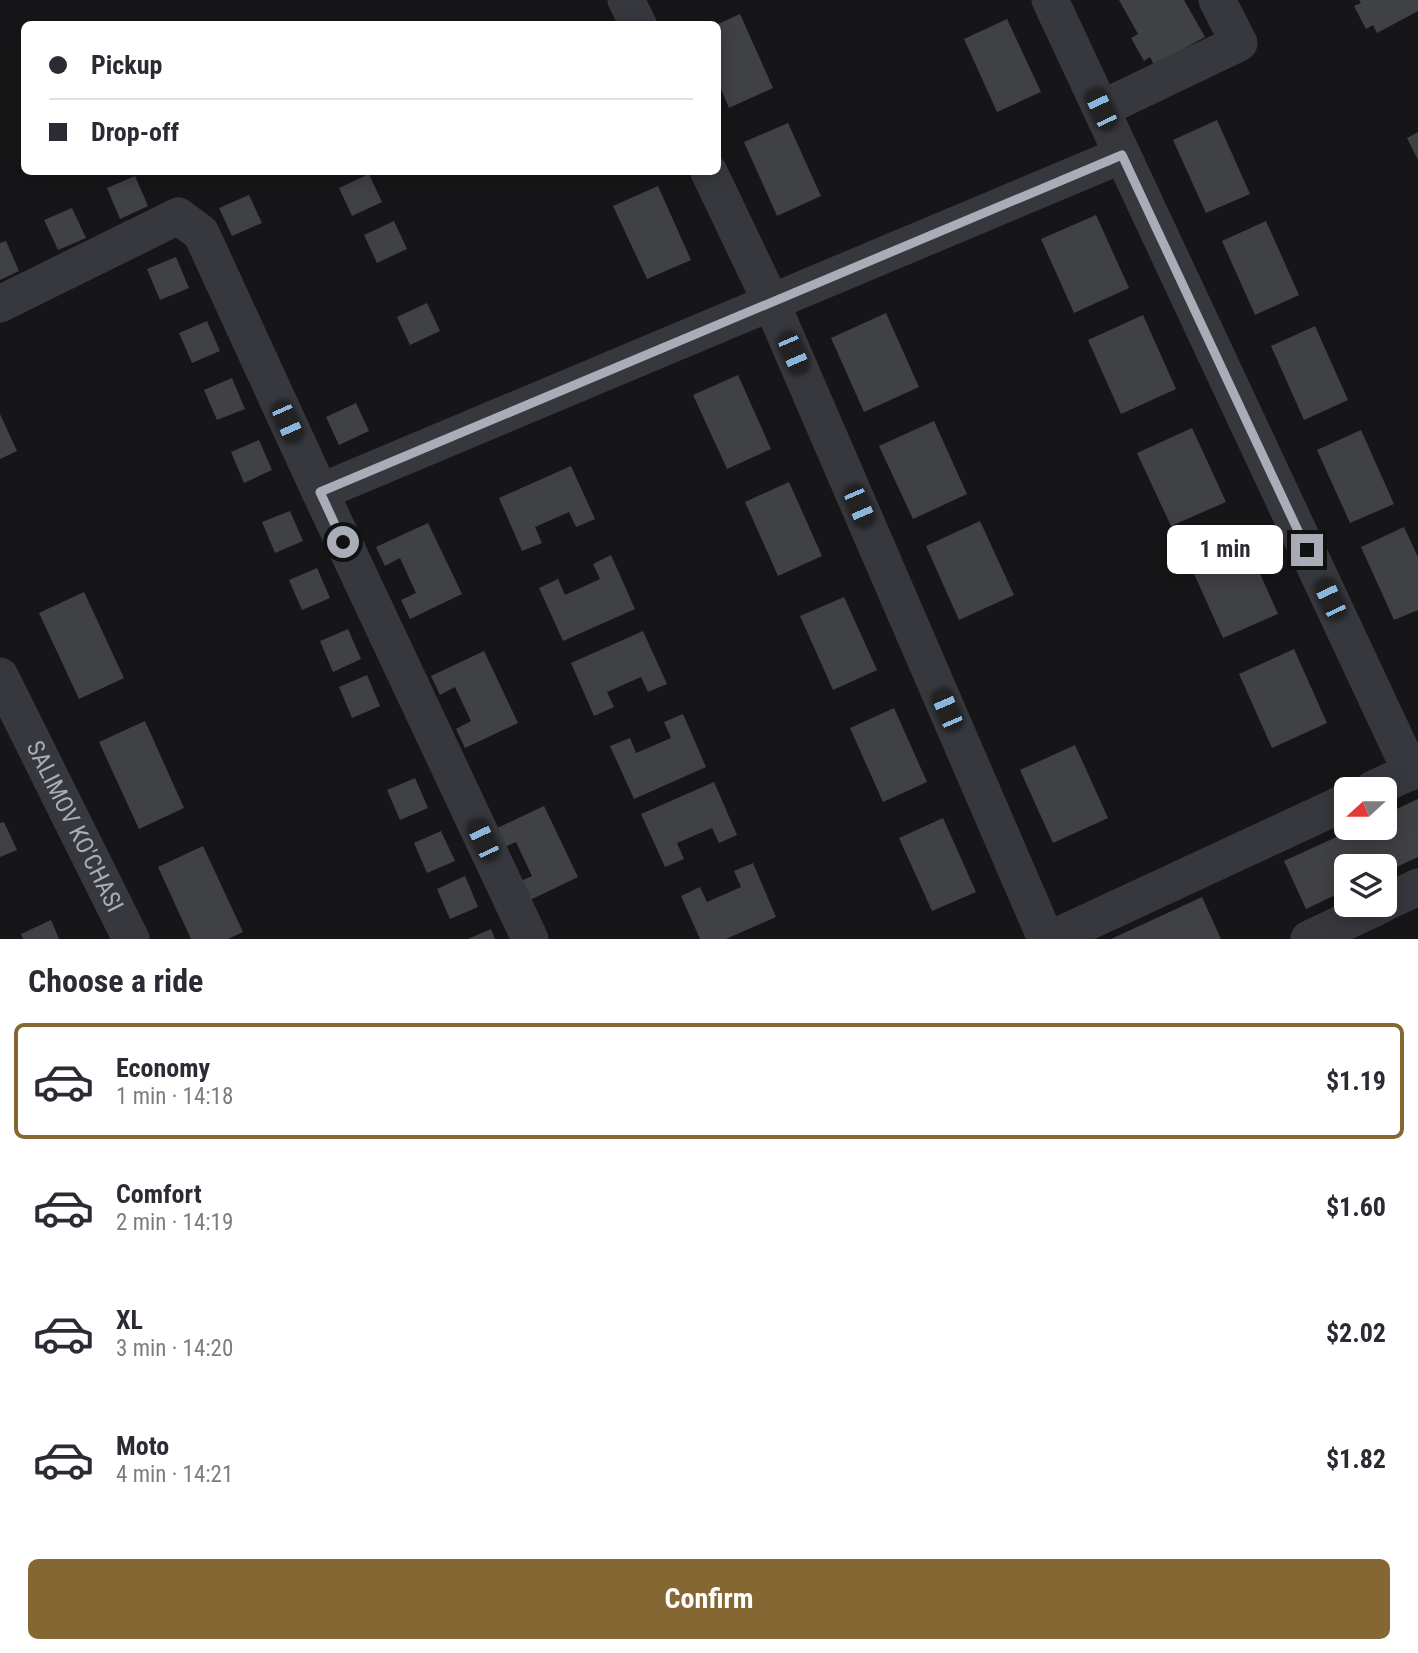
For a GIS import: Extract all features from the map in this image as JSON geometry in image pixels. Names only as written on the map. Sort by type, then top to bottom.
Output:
[{"type":"street","points":[[626,0],[636,21]]},
{"type":"street","points":[[1050,0],[1414,770],[1397,778]]},
{"type":"street","points":[[1101,109],[1238,43],[1217,0]]},
{"type":"street","points":[[320,492],[1122,155]]},
{"type":"street","points":[[710,175],[772,302],[1049,939],[1334,808]]},
{"type":"street","points":[[0,304],[178,216],[201,233],[530,939]]},
{"type":"street","name":"SALIMOV KO'CHASI","points":[[0,676],[131,939]]},
{"type":"street","points":[[1397,897],[1418,887]]},
{"type":"street","points":[[1309,939],[1356,917]]},
{"type":"building","points":[[1119,0],[1184,0],[1205,37],[1154,65],[1150,57],[1144,61],[1131,38],[1138,34]]},
{"type":"building","points":[[1359,0],[1418,0],[1418,11],[1377,33],[1373,25],[1366,29],[1354,6],[1361,3]]},
{"type":"building","points":[[740,14],[773,88],[729,108],[721,89],[721,23]]},
{"type":"building","points":[[1007,19],[1041,92],[997,112],[964,39]]},
{"type":"building","points":[[1217,120],[1250,194],[1206,213],[1173,140]]},
{"type":"building","points":[[788,123],[821,196],[777,216],[744,142]]},
{"type":"building","points":[[1418,132],[1418,160],[1407,138]]},
{"type":"building","points":[[369,175],[382,202],[352,216],[339,188]]},
{"type":"building","points":[[135,176],[148,206],[120,219],[107,188]]},
{"type":"building","points":[[658,186],[691,260],[647,279],[613,206]]},
{"type":"building","points":[[249,195],[262,223],[232,236],[219,208]]},
{"type":"building","points":[[72,208],[86,238],[58,250],[44,220]]},
{"type":"building","points":[[1096,215],[1129,288],[1074,313],[1041,239]]},
{"type":"building","points":[[394,221],[407,249],[377,263],[364,235]]},
{"type":"building","points":[[1266,221],[1299,295],[1255,315],[1222,241]]},
{"type":"building","points":[[6,241],[19,271],[0,280],[0,243]]},
{"type":"building","points":[[176,257],[189,288],[160,300],[147,269]]},
{"type":"building","points":[[427,303],[440,331],[410,345],[397,317]]},
{"type":"building","points":[[886,313],[919,387],[864,412],[831,338]]},
{"type":"building","points":[[1143,315],[1176,389],[1121,414],[1088,340]]},
{"type":"building","points":[[207,321],[220,351],[192,363],[179,333]]},
{"type":"building","points":[[1315,326],[1348,400],[1304,420],[1271,346]]},
{"type":"building","points":[[738,375],[771,449],[727,469],[693,395]]},
{"type":"building","points":[[232,378],[245,409],[217,420],[204,390]]},
{"type":"building","points":[[356,403],[369,431],[339,445],[326,417]]},
{"type":"building","points":[[0,414],[17,451],[0,459]]},
{"type":"building","points":[[934,421],[967,494],[913,519],[879,446]]},
{"type":"building","points":[[1192,428],[1226,502],[1171,526],[1137,453]]},
{"type":"building","points":[[1361,430],[1394,504],[1350,523],[1317,450]]},
{"type":"building","points":[[259,440],[272,470],[244,483],[231,452]]},
{"type":"building","points":[[571,466],[595,519],[576,527],[569,512],[535,527],[542,543],[522,551],[499,498]]},
{"type":"building","points":[[789,482],[822,556],[778,576],[745,502]]},
{"type":"building","points":[[290,511],[303,541],[275,553],[262,522]]},
{"type":"building","points":[[980,521],[1014,595],[959,620],[926,546]]},
{"type":"building","points":[[428,523],[462,594],[410,619],[401,600],[416,593],[400,558],[385,566],[376,547]]},
{"type":"building","points":[[1404,527],[1418,557],[1418,610],[1394,620],[1361,547]]},
{"type":"building","points":[[1245,540],[1278,614],[1223,638],[1190,565]]},
{"type":"building","points":[[611,555],[635,609],[563,641],[539,588],[558,579],[565,595],[600,579],[593,564]]},
{"type":"building","points":[[317,568],[330,598],[302,610],[289,580]]},
{"type":"building","points":[[84,592],[124,678],[79,699],[39,613]]},
{"type":"building","points":[[844,597],[877,670],[833,690],[800,616]]},
{"type":"building","points":[[348,629],[361,659],[333,672],[320,641]]},
{"type":"building","points":[[643,631],[667,684],[648,692],[641,677],[607,692],[614,707],[594,716],[571,663]]},
{"type":"building","points":[[1294,649],[1327,723],[1272,748],[1239,674]]},
{"type":"building","points":[[484,651],[518,723],[465,748],[456,729],[471,721],[455,687],[440,695],[431,676]]},
{"type":"building","points":[[367,675],[380,706],[352,718],[339,687]]},
{"type":"building","points":[[894,708],[927,782],[883,802],[850,728]]},
{"type":"building","points":[[683,714],[706,767],[634,799],[610,746],[630,738],[636,753],[671,738],[664,722]]},
{"type":"building","points":[[145,721],[184,808],[139,829],[99,742]]},
{"type":"building","points":[[1075,745],[1108,818],[1053,843],[1020,770]]},
{"type":"building","points":[[415,778],[428,808],[400,820],[387,790]]},
{"type":"building","points":[[714,782],[737,835],[719,843],[712,828],[677,843],[684,859],[665,867],[641,814]]},
{"type":"building","points":[[1418,799],[1418,857],[1397,867],[1397,854],[1334,854],[1334,896],[1306,909],[1284,861],[1334,838],[1397,840],[1397,809]]},
{"type":"building","points":[[544,806],[578,877],[526,902],[516,883],[532,876],[516,842],[500,849],[491,831]]},
{"type":"building","points":[[943,818],[976,892],[932,911],[899,838]]},
{"type":"building","points":[[4,822],[17,850],[0,857],[0,823]]},
{"type":"building","points":[[441,831],[455,861],[427,873],[414,843]]},
{"type":"building","points":[[203,846],[243,932],[228,939],[191,939],[158,867]]},
{"type":"building","points":[[753,863],[776,917],[726,939],[700,939],[681,896],[700,887],[707,902],[741,887],[734,871]]},
{"type":"building","points":[[465,876],[478,907],[450,919],[437,889]]},
{"type":"building","points":[[1202,897],[1221,939],[1111,939]]},
{"type":"building","points":[[51,920],[59,939],[23,939],[21,934]]},
{"type":"building","points":[[491,929],[495,939],[468,939]]},
{"type":"route","points":[[343,542],[320,492],[1122,155],[1307,550]]}]
